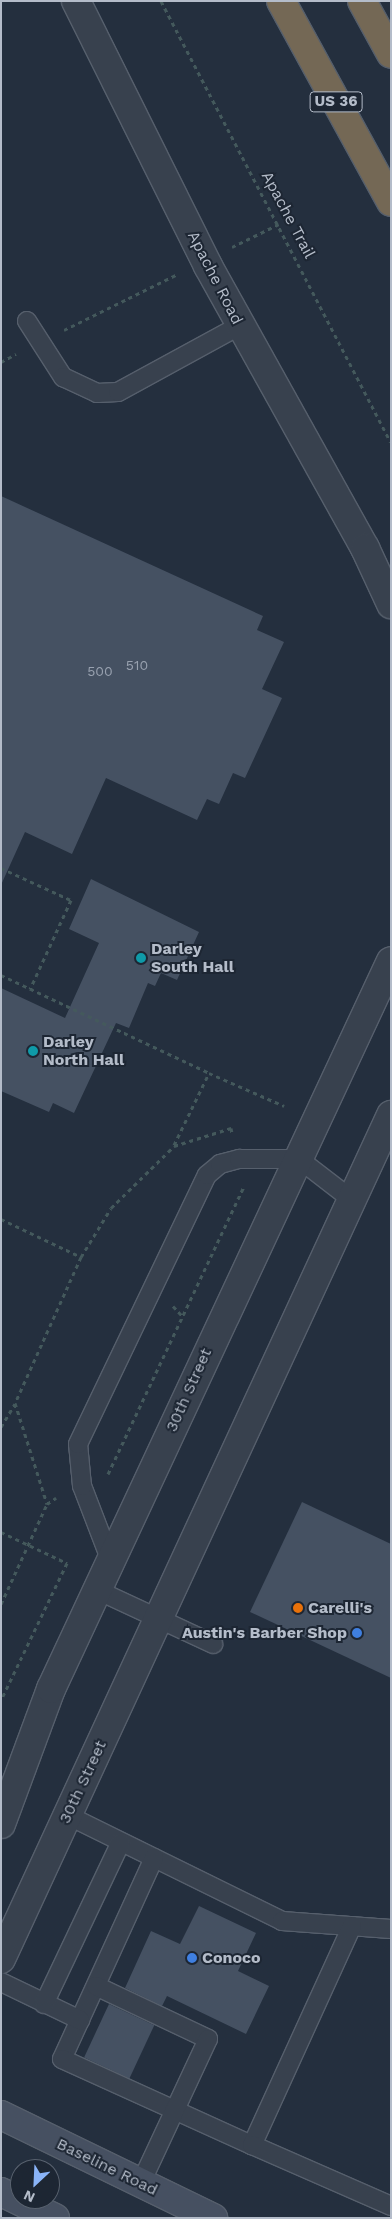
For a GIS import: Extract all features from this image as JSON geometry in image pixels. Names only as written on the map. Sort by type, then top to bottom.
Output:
[{"type":"highway","name":"US 36","points":[[282,1],[391,202]]},
{"type":"highway","points":[[362,1],[391,54]]},
{"type":"main road","name":"Baseline Road","points":[[1,2116],[213,2218]]},
{"type":"main road","points":[[1,2192],[55,2218]]},
{"type":"street","name":"Apache Road","points":[[76,1],[205,261],[365,548],[391,604]]},
{"type":"street","name":"Apache Road","points":[[365,548],[391,573]]},
{"type":"street","name":"30th Street","points":[[1,1824],[31,1734],[99,1592],[391,961]]},
{"type":"street","name":"30th Street","points":[[1,1958],[391,1115]]},
{"type":"lane","points":[[27,321],[38,342],[62,377],[97,393],[118,392],[240,326]]},
{"type":"lane","points":[[112,1564],[82,1486],[78,1444],[206,1175],[220,1164],[239,1159],[299,1159],[352,1200]]},
{"type":"lane","points":[[99,1592],[213,1644]]},
{"type":"lane","points":[[67,1815],[282,1921],[391,1928]]},
{"type":"lane","points":[[44,2004],[121,1842]]},
{"type":"lane","points":[[154,1858],[62,2059],[174,2111],[391,2206]]},
{"type":"lane","points":[[252,2145],[352,1926]]},
{"type":"lane","points":[[1,1982],[80,2020]]},
{"type":"lane","points":[[96,1986],[208,2039],[141,2183]]},
{"type":"path","name":"Apache Trail","points":[[161,1],[279,224],[391,442]]},
{"type":"path","points":[[1,362],[279,224]]},
{"type":"path","points":[[1,868],[72,900],[30,989]]},
{"type":"path","points":[[1,974],[209,1073],[284,1106]]},
{"type":"path","points":[[1,1427],[15,1403],[81,1257],[111,1208],[174,1146],[209,1073]]},
{"type":"path","points":[[174,1146],[231,1128],[233,1136]]},
{"type":"path","points":[[99,1479],[113,1469],[183,1318],[243,1181]]},
{"type":"path","points":[[1,1219],[81,1257]]},
{"type":"path","points":[[168,1300],[183,1318]]},
{"type":"path","points":[[15,1403],[47,1504]]},
{"type":"path","points":[[1,1604],[47,1504],[56,1498]]},
{"type":"path","points":[[1,1532],[67,1563],[1,1700]]},
{"type":"building","points":[[1,496],[263,616],[257,630],[284,642],[262,689],[282,698],[245,778],[233,773],[219,804],[207,799],[197,820],[106,778],[72,854],[25,832],[1,885]]},
{"type":"building","points":[[91,879],[199,932],[177,980],[161,973],[155,986],[148,983],[129,1028],[116,1023],[74,1113],[53,1103],[49,1112],[1,1091],[1,988],[65,1018],[99,943],[69,929]]},
{"type":"building","points":[[302,1502],[391,1544],[391,1678],[250,1612]]},
{"type":"building","name":"Conoco","points":[[199,1906],[256,1933],[238,1971],[269,1986],[246,2034],[167,1996],[162,2006],[125,1988],[151,1931],[180,1944]]},
{"type":"building","points":[[109,2004],[154,2025],[129,2079],[84,2057]]},
{"type":"place","name":"Darley South Hall","points":[[141,958]]},
{"type":"place","name":"Darley North Hall","points":[[33,1051]]},
{"type":"place","name":"Carelli's","points":[[298,1608]]},
{"type":"place","name":"Austin's Barber Shop","points":[[357,1633]]},
{"type":"place","name":"Conoco","points":[[192,1958]]}]
